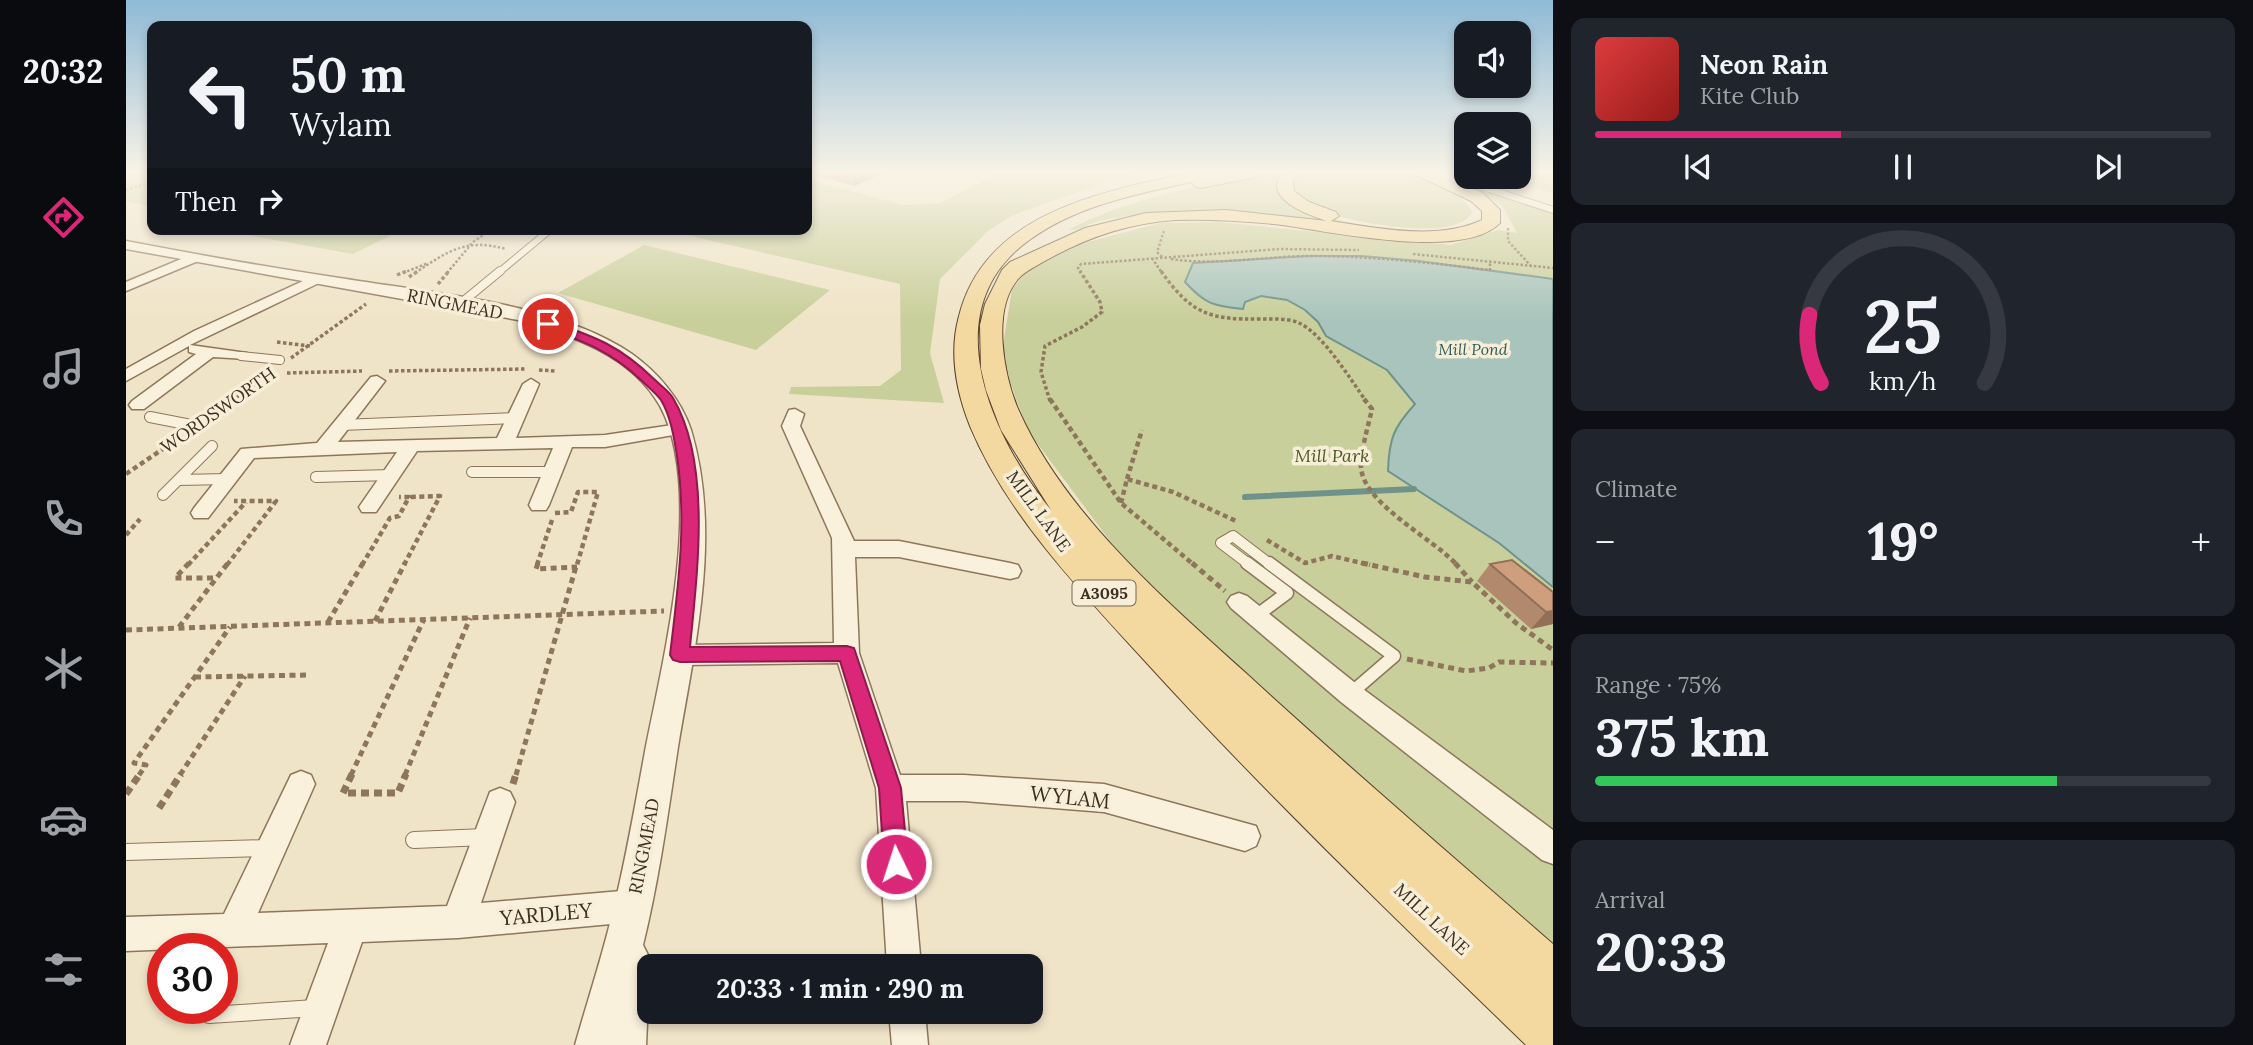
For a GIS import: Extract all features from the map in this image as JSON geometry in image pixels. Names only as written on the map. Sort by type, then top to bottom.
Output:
[{"type":"main road","name":"MILL LANE","points":[[1049,221],[1002,253],[983,279],[972,305],[966,335],[970,384],[984,427],[999,454],[1069,554],[1173,668],[1553,1033]]},
{"type":"main road","name":"MILL LANE","points":[[1077,221],[1041,242],[1009,274],[993,316],[990,345],[994,379],[1014,429],[1063,504],[1137,589],[1208,661],[1553,979]]},
{"type":"main road","points":[[1009,274],[1080,234],[1131,221]]},
{"type":"main road","points":[[1287,221],[1424,235],[1468,233],[1491,221]]},
{"type":"main road","points":[[1350,221],[1389,228],[1424,230],[1458,227],[1470,221]]},
{"type":"street","name":"RINGMEAD","points":[[126,245],[530,318],[617,352],[650,380],[666,398],[680,429],[690,489],[690,557],[685,610],[680,655],[633,906],[596,1045]]},
{"type":"street","points":[[126,287],[192,258]]},
{"type":"street","points":[[126,376],[178,345],[316,279]]},
{"type":"street","name":"WORDSWORTH","points":[[178,345],[241,356]]},
{"type":"street","name":"WORDSWORTH","points":[[138,410],[209,352]]},
{"type":"street","points":[[323,448],[373,374]]},
{"type":"street","points":[[504,444],[531,384]]},
{"type":"street","points":[[795,414],[791,426],[843,538],[847,653],[890,788],[903,954]]},
{"type":"street","points":[[206,508],[248,453],[323,448],[605,441],[680,429]]},
{"type":"street","points":[[547,509],[553,472],[565,443]]},
{"type":"street","points":[[373,502],[410,447]]},
{"type":"street","points":[[843,549],[899,548],[1010,571]]},
{"type":"street","points":[[1248,609],[1350,694],[1553,849]]},
{"type":"street","points":[[680,655],[847,653]]},
{"type":"street","points":[[234,929],[301,785]]},
{"type":"street","name":"WYLAM","points":[[890,788],[964,788],[1104,799],[1245,836]]},
{"type":"street","points":[[458,922],[500,802]]},
{"type":"street","name":"RINGMEAD","points":[[625,1045],[633,906]]},
{"type":"street","name":"YARDLEY","points":[[126,934],[458,922],[633,906]]},
{"type":"street","points":[[308,1045],[351,927]]},
{"type":"street","points":[[908,1024],[909,1045]]},
{"type":"lane","points":[[460,304],[544,235]]},
{"type":"lane","name":"WORDSWORTH","points":[[241,356],[281,363]]},
{"type":"lane","name":"WORDSWORTH","points":[[138,410],[192,428]]},
{"type":"lane","points":[[341,425],[515,418]]},
{"type":"lane","points":[[163,495],[212,446]]},
{"type":"lane","points":[[472,472],[553,472]]},
{"type":"lane","points":[[316,477],[391,475]]},
{"type":"lane","points":[[178,480],[228,479]]},
{"type":"lane","points":[[1248,609],[1287,593],[1221,543],[1233,537],[1394,656],[1350,694]]},
{"type":"lane","points":[[414,840],[488,837]]},
{"type":"lane","points":[[126,852],[271,848]]},
{"type":"lane","points":[[238,1013],[322,1007]]},
{"type":"path","points":[[435,288],[472,242],[483,235]]},
{"type":"path","points":[[408,278],[465,243],[499,246],[520,255]]},
{"type":"path","points":[[1248,609],[1157,536],[1121,503],[1054,408],[1039,375],[1045,346],[1082,327],[1102,312],[1100,302],[1078,268],[1081,264],[1279,249],[1361,250]]},
{"type":"path","points":[[1404,254],[1553,268]]},
{"type":"path","points":[[1163,258],[1192,263],[1263,257],[1362,256],[1490,270],[1489,263]]},
{"type":"path","points":[[1152,258],[1181,300],[1192,309],[1222,320],[1275,317],[1303,324],[1318,339],[1372,409],[1361,464],[1363,480],[1401,522],[1445,551],[1472,582],[1516,623],[1553,650]]},
{"type":"path","name":"WORDSWORTH","points":[[126,474],[376,298]]},
{"type":"path","points":[[269,374],[373,374],[500,368],[556,372]]},
{"type":"path","points":[[1121,503],[1142,430]]},
{"type":"path","points":[[1127,479],[1173,492],[1241,525]]},
{"type":"path","points":[[500,802],[516,781],[564,615],[598,492],[578,492],[571,512],[547,509],[536,569],[577,567]]},
{"type":"path","points":[[373,502],[440,496],[375,621]]},
{"type":"path","points":[[327,623],[390,518],[399,516],[409,497]]},
{"type":"path","points":[[217,579],[175,578],[246,501]]},
{"type":"path","points":[[179,628],[276,501],[246,501],[206,508]]},
{"type":"path","points":[[126,535],[140,519]]},
{"type":"path","points":[[1263,537],[1305,563],[1332,556],[1425,577],[1472,582]]},
{"type":"path","points":[[126,630],[685,610]]},
{"type":"path","points":[[424,619],[343,793],[398,793],[470,618]]},
{"type":"path","points":[[126,794],[146,765],[134,763],[230,626]]},
{"type":"path","points":[[1394,656],[1473,671],[1492,667],[1499,662],[1553,663]]},
{"type":"path","points":[[194,677],[309,675]]},
{"type":"path","points":[[159,808],[244,676]]},
{"type":"green space","points":[[812,221],[1004,221],[988,231],[940,279],[930,353],[944,403],[789,394],[791,387],[880,386],[901,370],[900,284],[686,235],[812,235]]},
{"type":"green space","points":[[1089,221],[1100,221],[1099,221],[1068,230]]},
{"type":"green space","points":[[1303,221],[1339,221],[1410,232],[1442,232],[1468,228],[1484,221],[1479,226],[1462,232],[1439,234],[1386,231]]},
{"type":"green space","points":[[1362,221],[1464,221],[1430,228]]},
{"type":"green space","name":"Mill Park","points":[[1510,221],[1553,221],[1553,952],[1283,713],[1127,564],[1028,431],[1001,358],[1012,289],[1042,254],[1160,223],[1218,222],[1451,245],[1498,230],[1517,233]]},
{"type":"green space","points":[[247,235],[392,235],[353,254]]},
{"type":"green space","points":[[644,245],[830,290],[756,350],[558,293]]},
{"type":"water","name":"Mill Pond","points":[[1308,256],[1362,256],[1419,261],[1553,279],[1553,587],[1499,543],[1388,471],[1394,434],[1415,404],[1387,370],[1326,336],[1318,322],[1305,310],[1287,300],[1261,296],[1245,302],[1243,309],[1224,307],[1210,303],[1185,282],[1193,263]]},
{"type":"building","points":[[1512,560],[1553,592],[1553,611],[1546,612],[1490,564]]},
{"type":"waterway","points":[[1245,497],[1414,489]]},
{"type":"route","points":[[548,324],[617,352],[650,380],[666,398],[680,429],[690,489],[690,557],[680,655],[847,653],[890,788],[896,864]]}]
